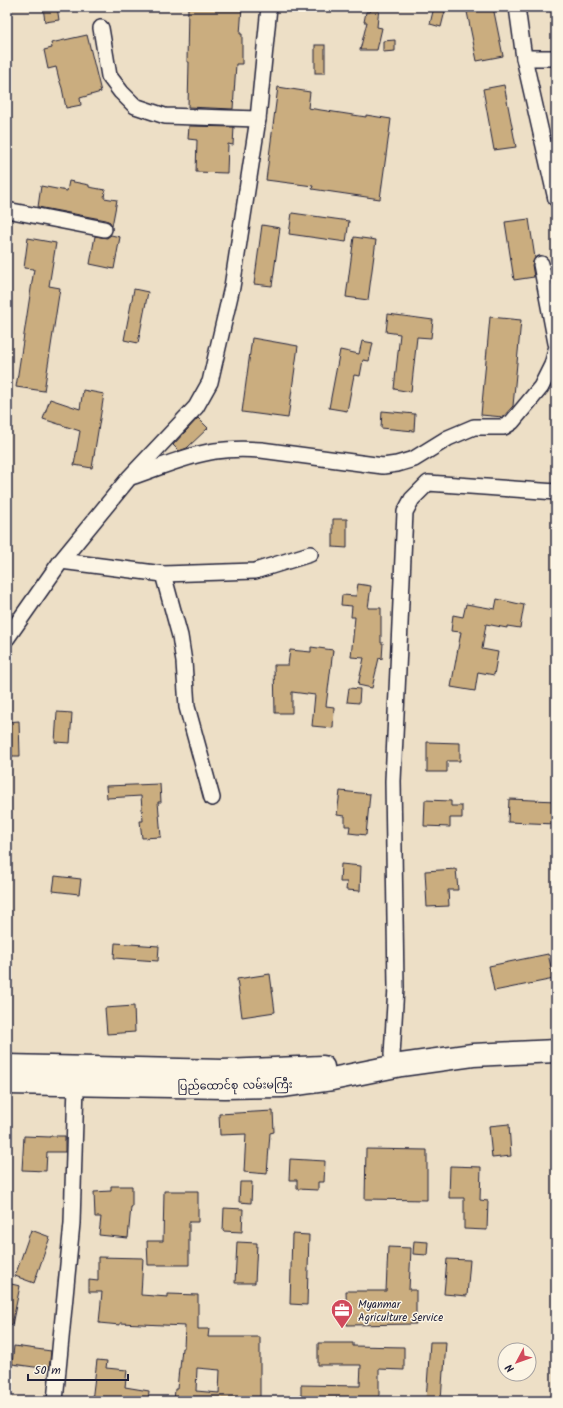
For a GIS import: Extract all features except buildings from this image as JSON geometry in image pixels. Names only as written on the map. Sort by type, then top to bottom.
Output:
[{"type":"main road","points":[[7,1066],[223,1072],[328,1067],[468,1041],[556,1045]]},
{"type":"main road","name":"ပြည်ထောင်စု လမ်းမကြီး","points":[[7,1082],[225,1087],[282,1086],[332,1079],[401,1065],[473,1055],[556,1051]]},
{"type":"street","points":[[7,638],[61,561],[129,478],[196,407],[210,382],[232,287],[258,119],[269,7]]},
{"type":"street","points":[[517,7],[524,58],[556,199]]},
{"type":"street","points":[[101,28],[109,76],[121,92],[135,106],[165,116],[258,119]]},
{"type":"street","points":[[524,58],[556,58]]},
{"type":"street","points":[[7,210],[104,229]]},
{"type":"street","points":[[541,264],[556,343]]},
{"type":"street","points":[[129,478],[179,460],[214,451],[241,449],[261,450],[383,466],[414,459],[448,438],[474,427],[504,427],[512,422],[541,387],[552,365],[556,350]]},
{"type":"street","points":[[392,1056],[396,987],[393,781],[405,512],[412,499],[428,483],[556,492]]},
{"type":"street","points":[[61,561],[163,574],[255,571],[310,554]]},
{"type":"street","points":[[163,574],[180,636],[184,662],[186,707],[212,798]]},
{"type":"street","points":[[55,1401],[72,1223],[76,1084]]},
{"type":"place","name":"Myanmar Agriculture Service","points":[[342,1330]]}]
